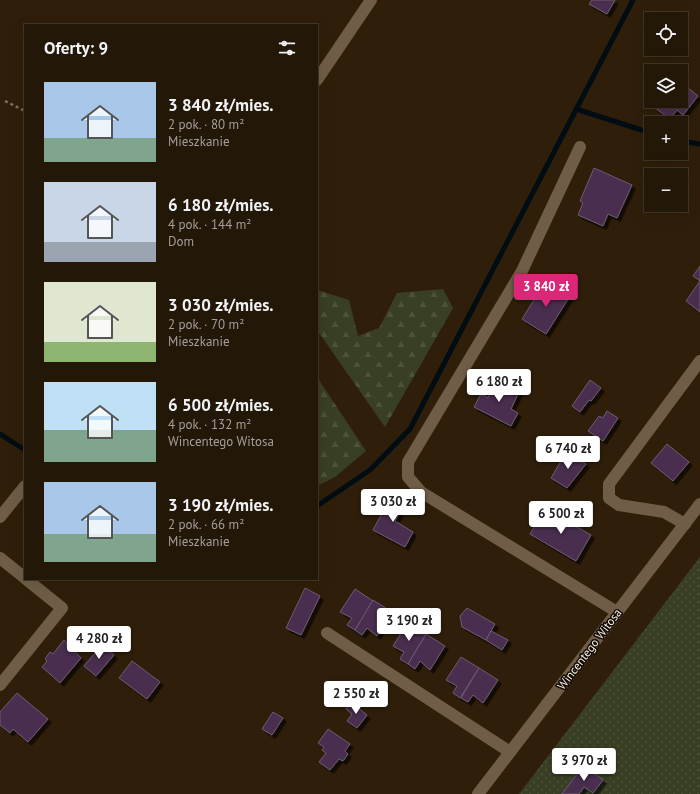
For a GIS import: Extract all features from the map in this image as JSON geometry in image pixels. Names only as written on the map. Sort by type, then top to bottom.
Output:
[{"type":"street","points":[[318,79],[371,0]]},
{"type":"street","points":[[580,148],[522,271],[408,462],[408,477],[421,492],[617,612]]},
{"type":"street","points":[[685,524],[664,512],[619,505],[609,498],[608,484],[700,361]]},
{"type":"street","points":[[0,516],[24,487]]},
{"type":"street","name":"Wincentego Witosa","points":[[478,794],[700,504]]},
{"type":"street","points":[[0,558],[24,578]]},
{"type":"street","points":[[0,685],[62,608],[26,580]]},
{"type":"street","points":[[327,633],[510,752]]},
{"type":"path","points":[[5,101],[24,110]]},
{"type":"green space","points":[[443,289],[453,308],[385,427],[318,331],[318,290],[349,300],[358,336],[379,328],[397,293]]},
{"type":"green space","points":[[318,379],[366,451],[335,477],[318,486]]},
{"type":"green space","points":[[700,557],[700,794],[519,794]]},
{"type":"building","points":[[592,0],[615,0],[607,14],[589,4]]},
{"type":"building","points":[[688,88],[698,96],[683,115],[677,110],[672,116],[666,116],[655,108],[688,108]]},
{"type":"building","points":[[594,168],[632,185],[617,218],[608,214],[603,226],[578,215],[583,203],[580,201]]},
{"type":"building","points":[[700,266],[700,281],[693,276]]},
{"type":"building","points":[[546,281],[570,296],[546,334],[522,319]]},
{"type":"building","points":[[700,281],[700,312],[686,301]]},
{"type":"building","points":[[590,380],[601,388],[580,412],[572,406]]},
{"type":"building","points":[[496,381],[519,392],[511,409],[518,413],[511,426],[474,407],[481,394],[488,398]]},
{"type":"building","points":[[607,411],[618,418],[603,441],[588,431],[599,416],[603,418]]},
{"type":"building","points":[[667,444],[689,462],[673,481],[651,463]]},
{"type":"building","points":[[567,451],[586,464],[567,488],[551,478]]},
{"type":"building","points":[[392,495],[405,503],[395,521],[413,532],[405,547],[373,530]]},
{"type":"building","points":[[545,509],[591,535],[576,561],[530,534]]},
{"type":"building","points":[[305,588],[320,596],[301,635],[286,628]]},
{"type":"building","points":[[355,589],[373,601],[355,630],[347,625],[352,618],[340,612]]},
{"type":"building","points":[[373,600],[392,612],[377,636],[367,628],[362,635],[355,630]]},
{"type":"building","points":[[467,608],[495,624],[486,640],[462,627],[460,616]]},
{"type":"building","points":[[408,622],[426,634],[408,664],[400,659],[404,652],[393,646]]},
{"type":"building","points":[[491,631],[508,640],[502,650],[486,640]]},
{"type":"building","points":[[426,634],[445,646],[430,670],[420,661],[415,669],[408,664]]},
{"type":"building","points":[[64,640],[81,658],[60,683],[42,667],[47,661],[45,659],[50,652],[53,654]]},
{"type":"building","points":[[102,645],[114,655],[96,676],[84,666]]},
{"type":"building","points":[[461,657],[479,668],[460,698],[453,693],[457,686],[446,680]]},
{"type":"building","points":[[132,661],[160,682],[147,699],[119,678]]},
{"type":"building","points":[[479,668],[498,680],[483,703],[473,695],[468,702],[461,698]]},
{"type":"building","points":[[17,693],[48,719],[28,742],[13,729],[10,733],[0,725],[0,712]]},
{"type":"building","points":[[351,702],[367,715],[357,728],[347,721],[352,714],[346,709]]},
{"type":"building","points":[[273,712],[283,718],[272,735],[262,729]]},
{"type":"building","points":[[328,729],[350,744],[345,751],[348,754],[343,761],[339,759],[330,770],[319,762],[326,753],[322,750],[324,747],[318,743]]},
{"type":"building","points":[[583,766],[603,780],[593,793],[584,787],[579,794],[562,794]]},
{"type":"waterway","points":[[318,505],[370,470],[410,429],[633,0]]},
{"type":"waterway","points":[[576,109],[644,131]]},
{"type":"waterway","points":[[688,142],[700,144]]},
{"type":"waterway","points":[[0,434],[24,449]]}]
